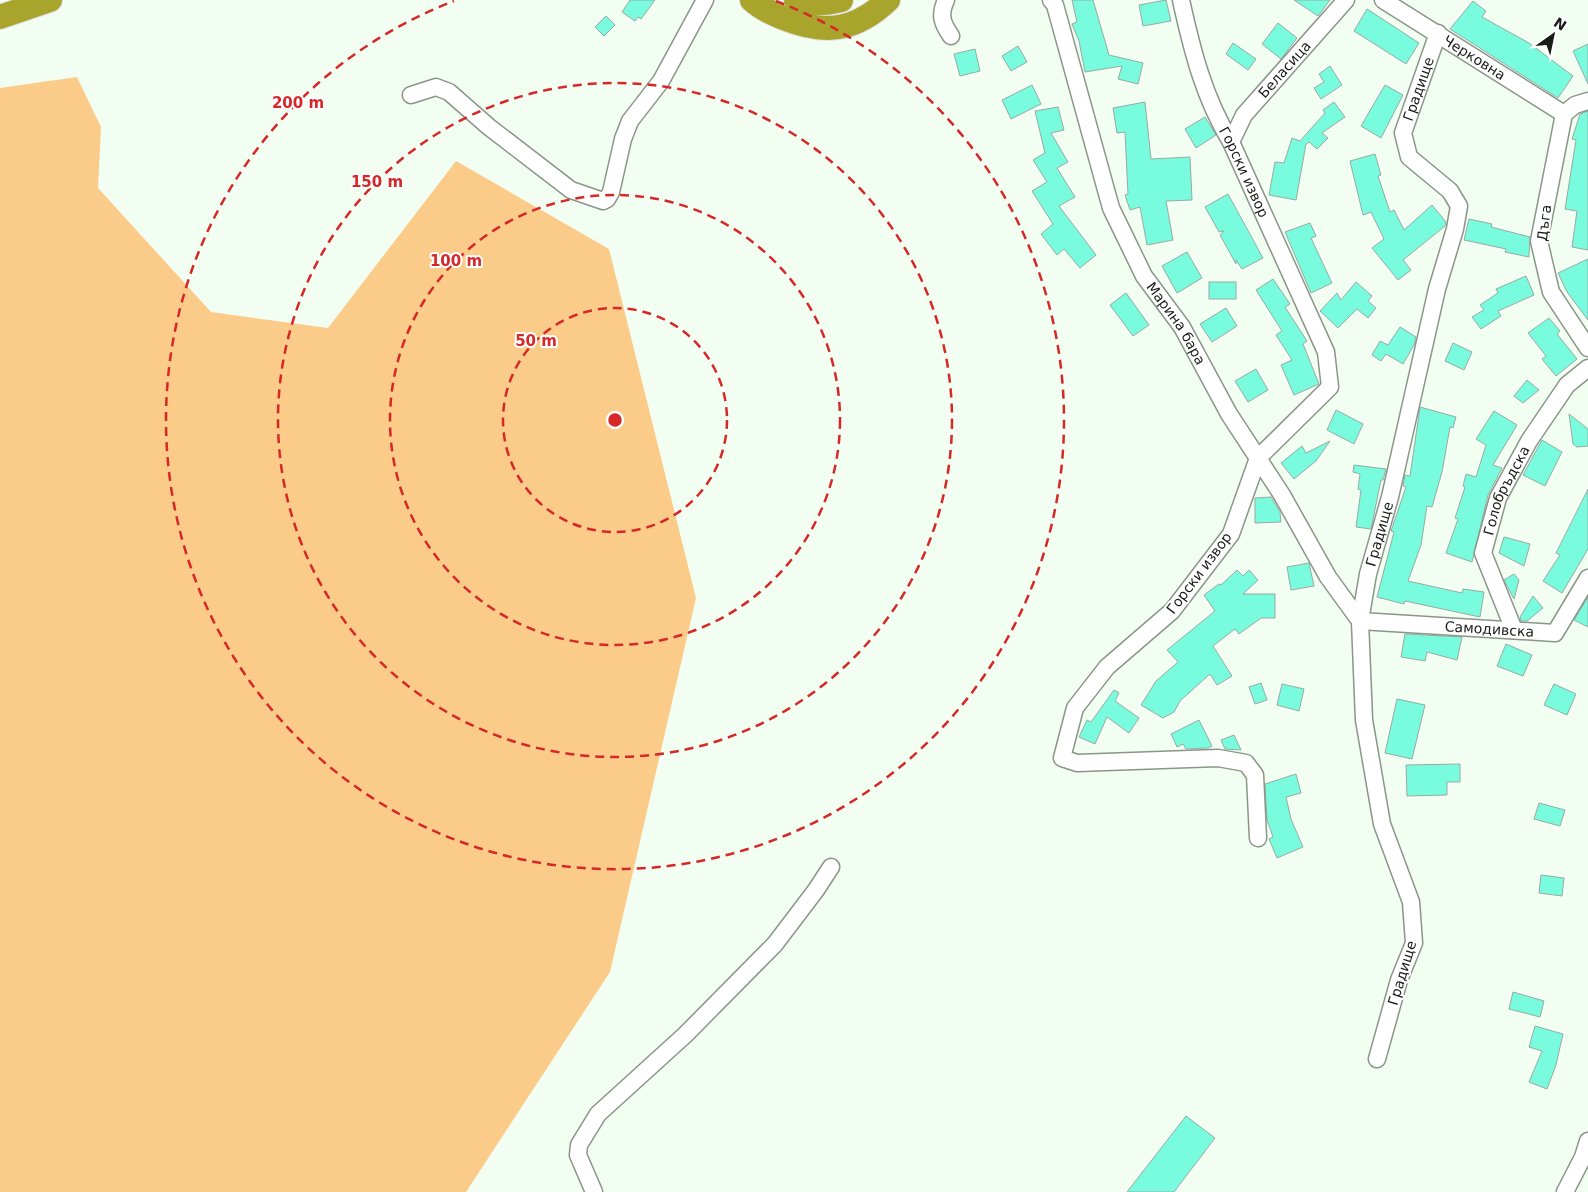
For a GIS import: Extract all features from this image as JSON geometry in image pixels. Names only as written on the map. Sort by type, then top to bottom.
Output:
[{"type":"highway","points":[[0,17],[50,0]]},
{"type":"highway","points":[[752,0],[775,15],[797,24],[816,28],[833,28],[863,21],[888,0]]},
{"type":"highway","points":[[796,0],[806,4],[822,4],[841,0]]},
{"type":"street","points":[[411,95],[436,87],[449,92],[490,127],[571,190],[603,201],[607,199],[611,192],[622,139],[630,121],[662,80],[705,0]]},
{"type":"street","points":[[946,0],[941,13],[942,24],[951,36]]},
{"type":"street","name":"Марина бара","points":[[1051,0],[1055,5],[1074,70],[1111,208],[1144,276],[1182,327],[1229,414],[1282,495],[1328,577],[1360,622]]},
{"type":"street","name":"Горски извор","points":[[1181,0],[1193,55],[1215,116],[1231,142],[1326,352],[1330,387],[1258,458],[1231,534],[1172,611],[1107,667],[1075,708],[1062,758],[1077,763],[1218,758],[1246,763],[1255,775],[1258,838]]},
{"type":"street","name":"Беласица","points":[[1231,142],[1244,114],[1346,0]]},
{"type":"street","name":"Черковна","points":[[1383,0],[1564,114]]},
{"type":"street","name":"Градище","points":[[1377,1059],[1399,980],[1414,943],[1411,902],[1382,824],[1364,720],[1360,622],[1368,574],[1390,497],[1437,289],[1456,229],[1458,206],[1450,191],[1409,157],[1403,133],[1438,33]]},
{"type":"street","points":[[1564,114],[1575,105],[1588,101]]},
{"type":"street","name":"Дъга","points":[[1564,114],[1539,241],[1551,292],[1588,348]]},
{"type":"street","name":"Голобръдска","points":[[1514,630],[1483,553],[1498,498],[1529,441],[1567,385],[1588,368]]},
{"type":"street","name":"Самодивска","points":[[1360,622],[1555,633],[1588,578]]},
{"type":"street","points":[[594,1192],[578,1155],[579,1145],[598,1114],[685,1036],[774,944],[816,890],[831,867]]},
{"type":"street","points":[[1565,1192],[1588,1140]]},
{"type":"shaded area","points":[[77,77],[101,127],[98,188],[211,312],[328,328],[456,161],[609,249],[696,598],[610,972],[466,1192],[0,1192],[0,88]]},
{"type":"building","points":[[630,0],[655,0],[641,19],[638,17],[635,21],[622,12]]},
{"type":"building","points":[[1072,0],[1093,0],[1109,55],[1143,63],[1138,84],[1118,79],[1122,66],[1085,72],[1079,41],[1072,24],[1077,22]]},
{"type":"building","points":[[1166,0],[1171,21],[1143,26],[1139,5]]},
{"type":"building","points":[[1294,0],[1330,0],[1318,16]]},
{"type":"building","points":[[1473,1],[1486,11],[1482,17],[1529,43],[1573,76],[1558,98],[1450,29]]},
{"type":"building","points":[[1367,9],[1419,43],[1406,64],[1354,31]]},
{"type":"building","points":[[606,16],[615,25],[604,36],[595,27]]},
{"type":"building","points":[[1278,23],[1297,38],[1281,59],[1262,44]]},
{"type":"building","points":[[1233,43],[1256,59],[1248,70],[1226,54]]},
{"type":"building","points":[[1588,44],[1588,84],[1573,51]]},
{"type":"building","points":[[1018,46],[1027,62],[1011,71],[1002,56]]},
{"type":"building","points":[[975,49],[980,71],[960,76],[954,54]]},
{"type":"building","points":[[1330,66],[1342,85],[1321,99],[1314,88],[1324,82],[1319,74]]},
{"type":"building","points":[[1032,85],[1041,104],[1011,119],[1002,100]]},
{"type":"building","points":[[1385,85],[1403,95],[1381,138],[1361,126]]},
{"type":"building","points":[[1145,102],[1151,159],[1190,157],[1192,200],[1166,201],[1173,240],[1147,245],[1140,207],[1130,210],[1125,195],[1128,194],[1125,132],[1117,133],[1113,108]]},
{"type":"building","points":[[1334,102],[1345,117],[1322,133],[1328,138],[1317,149],[1309,142],[1306,144],[1296,200],[1269,195],[1275,162],[1284,163],[1292,138],[1300,141],[1325,113],[1323,110]]},
{"type":"building","points":[[1058,107],[1064,130],[1051,133],[1068,162],[1057,168],[1075,197],[1059,206],[1096,255],[1080,268],[1064,249],[1057,255],[1041,234],[1053,224],[1032,191],[1047,182],[1033,160],[1045,153],[1035,111]]},
{"type":"building","points":[[1588,111],[1588,250],[1572,247],[1577,211],[1565,209],[1576,140],[1572,139],[1580,114]]},
{"type":"building","points":[[1205,117],[1216,135],[1196,148],[1185,129]]},
{"type":"building","points":[[1375,154],[1381,175],[1378,176],[1390,212],[1394,210],[1404,230],[1432,205],[1446,222],[1445,226],[1403,260],[1411,270],[1398,280],[1372,248],[1384,239],[1371,212],[1363,215],[1350,161]]},
{"type":"building","points":[[1228,194],[1263,258],[1242,269],[1236,260],[1236,264],[1220,235],[1224,231],[1219,232],[1205,207]]},
{"type":"building","points":[[1469,219],[1492,224],[1491,227],[1530,237],[1529,257],[1505,252],[1506,249],[1464,240]]},
{"type":"building","points":[[1310,223],[1316,236],[1311,238],[1332,283],[1311,293],[1285,232]]},
{"type":"building","points":[[1187,252],[1202,278],[1177,293],[1162,266]]},
{"type":"building","points":[[1588,259],[1588,320],[1567,292],[1558,273]]},
{"type":"building","points":[[1526,276],[1534,295],[1498,311],[1501,316],[1481,329],[1472,317],[1484,310],[1480,305],[1498,293],[1496,289]]},
{"type":"building","points":[[1273,279],[1290,304],[1285,307],[1307,341],[1303,344],[1319,384],[1294,395],[1281,365],[1292,360],[1276,335],[1282,331],[1256,290]]},
{"type":"building","points":[[1209,282],[1236,282],[1236,299],[1209,299]]},
{"type":"building","points":[[1356,282],[1372,296],[1368,301],[1376,308],[1368,318],[1357,309],[1338,328],[1320,311],[1337,293],[1341,300]]},
{"type":"building","points":[[1126,293],[1149,325],[1133,336],[1110,305]]},
{"type":"building","points":[[1226,308],[1237,326],[1212,342],[1200,324]]},
{"type":"building","points":[[1549,318],[1560,331],[1557,334],[1577,359],[1556,376],[1542,359],[1546,356],[1528,333]]},
{"type":"building","points":[[1400,327],[1416,337],[1414,345],[1403,364],[1386,354],[1381,361],[1372,355],[1380,341],[1388,345]]},
{"type":"building","points":[[1453,343],[1472,352],[1464,370],[1445,361]]},
{"type":"building","points":[[1256,369],[1268,390],[1248,402],[1235,381]]},
{"type":"building","points":[[1527,380],[1539,390],[1523,403],[1514,396]]},
{"type":"building","points":[[1420,407],[1456,417],[1453,428],[1450,427],[1442,472],[1432,507],[1427,506],[1421,545],[1408,581],[1462,593],[1463,589],[1484,592],[1480,617],[1405,601],[1404,604],[1377,597],[1394,532],[1391,531],[1406,487],[1403,486],[1405,475],[1410,476]]},
{"type":"building","points":[[1336,410],[1363,424],[1354,444],[1327,430]]},
{"type":"building","points":[[1494,411],[1517,425],[1493,465],[1502,468],[1488,495],[1472,562],[1446,553],[1458,519],[1455,518],[1465,487],[1463,486],[1466,474],[1476,477],[1486,445],[1476,439]]},
{"type":"building","points":[[1569,414],[1588,429],[1588,446],[1577,447],[1573,444]]},
{"type":"building","points":[[1542,440],[1562,452],[1545,486],[1523,475]]},
{"type":"building","points":[[1330,441],[1316,461],[1294,479],[1281,463],[1302,446],[1306,453]]},
{"type":"building","points":[[1354,465],[1386,469],[1383,480],[1381,480],[1371,529],[1356,527],[1361,490],[1358,489],[1360,474],[1353,472]]},
{"type":"building","points":[[1588,489],[1588,549],[1562,593],[1543,581],[1560,555],[1556,553]]},
{"type":"building","points":[[1271,497],[1280,512],[1281,522],[1255,523],[1255,498]]},
{"type":"building","points":[[1504,537],[1530,544],[1524,566],[1499,553]]},
{"type":"building","points":[[1309,563],[1314,586],[1291,590],[1287,567]]},
{"type":"building","points":[[1237,570],[1243,576],[1249,570],[1258,580],[1243,594],[1275,594],[1275,618],[1261,618],[1239,634],[1235,629],[1213,646],[1232,676],[1217,685],[1210,674],[1180,701],[1174,712],[1163,718],[1141,705],[1156,681],[1178,662],[1167,650],[1215,611],[1204,595],[1219,584],[1221,585]]},
{"type":"building","points":[[1514,574],[1519,580],[1514,599],[1504,580]]},
{"type":"building","points":[[1533,596],[1543,608],[1527,621],[1521,621],[1520,617]]},
{"type":"building","points":[[1588,597],[1588,627],[1574,620]]},
{"type":"building","points":[[1405,634],[1462,637],[1457,660],[1427,652],[1425,661],[1401,657]]},
{"type":"building","points":[[1506,644],[1532,655],[1523,676],[1497,666]]},
{"type":"building","points":[[1261,683],[1267,700],[1255,704],[1249,687]]},
{"type":"building","points":[[1282,684],[1304,689],[1299,711],[1277,705]]},
{"type":"building","points":[[1554,684],[1576,694],[1567,715],[1544,705]]},
{"type":"building","points":[[1114,690],[1119,693],[1115,701],[1139,718],[1129,733],[1107,717],[1095,744],[1079,737],[1087,720],[1091,722]]},
{"type":"building","points":[[1397,699],[1425,705],[1412,759],[1385,753]]},
{"type":"building","points":[[1199,720],[1212,746],[1208,748],[1186,749],[1183,744],[1177,747],[1171,734]]},
{"type":"building","points":[[1234,735],[1241,750],[1225,749],[1221,740]]},
{"type":"building","points":[[1460,764],[1460,782],[1447,782],[1447,795],[1407,796],[1406,765]]},
{"type":"building","points":[[1296,774],[1301,793],[1286,797],[1291,819],[1303,847],[1277,858],[1269,839],[1273,837],[1267,820],[1265,784]]},
{"type":"building","points":[[1539,803],[1565,810],[1560,826],[1534,819]]},
{"type":"building","points":[[1541,875],[1564,878],[1562,896],[1539,893]]},
{"type":"building","points":[[1513,992],[1544,1001],[1540,1017],[1509,1009]]},
{"type":"building","points":[[1535,1026],[1563,1034],[1556,1065],[1547,1089],[1529,1082],[1542,1051],[1529,1047]]},
{"type":"building","points":[[1186,1116],[1215,1138],[1174,1192],[1127,1192]]}]
